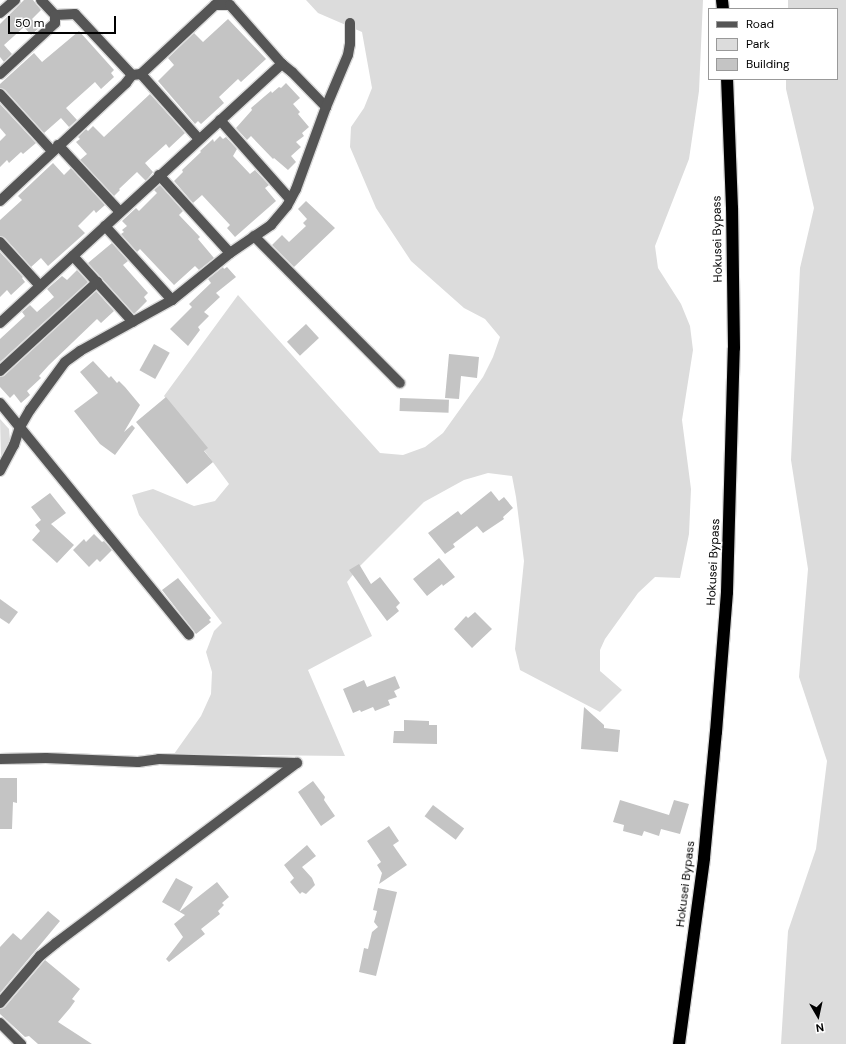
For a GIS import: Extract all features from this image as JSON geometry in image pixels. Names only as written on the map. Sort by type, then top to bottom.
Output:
[{"type":"highway","name":"Hokusei Bypass","points":[[679,1044],[704,858],[727,592],[734,348],[732,208],[727,80]]},
{"type":"street","points":[[0,13],[15,0]]},
{"type":"street","points":[[0,74],[55,23],[55,15],[41,0]]},
{"type":"street","points":[[0,201],[126,83],[215,5],[230,5],[282,64],[292,72],[326,107]]},
{"type":"street","points":[[55,15],[75,14],[199,139]]},
{"type":"street","points":[[0,471],[14,445],[20,427],[50,381],[65,362],[80,350],[172,300],[230,253],[271,225],[290,199],[348,55],[350,44],[350,23]]},
{"type":"street","points":[[0,323],[159,175],[282,64]]},
{"type":"street","points":[[0,94],[120,212]]},
{"type":"street","points":[[220,120],[290,199]]},
{"type":"street","points":[[159,175],[230,253]]},
{"type":"street","points":[[105,226],[172,300]]},
{"type":"street","points":[[254,236],[400,384]]},
{"type":"street","points":[[0,242],[40,286]]},
{"type":"street","points":[[73,256],[134,322]]},
{"type":"street","points":[[0,371],[97,282]]},
{"type":"street","points":[[0,403],[189,635]]},
{"type":"street","points":[[0,759],[46,758],[138,762],[159,760],[297,763],[50,947],[29,968],[0,1003]]},
{"type":"street","points":[[0,1023],[21,1044]]},
{"type":"green space","points":[[306,0],[703,0],[699,91],[689,159],[655,246],[658,268],[681,304],[690,326],[693,350],[682,420],[691,489],[689,534],[680,578],[655,577],[638,593],[605,639],[600,650],[600,671],[622,690],[600,712],[520,670],[515,649],[524,561],[516,497],[512,476],[488,473],[464,480],[424,502],[360,566],[347,582],[372,636],[308,670],[345,756],[174,754],[201,716],[211,694],[212,672],[206,652],[214,631],[222,623],[139,515],[132,495],[153,489],[194,506],[215,501],[229,484],[164,396],[238,295],[380,453],[403,455],[425,447],[443,433],[483,377],[493,357],[500,337],[485,319],[464,308],[411,261],[376,208],[350,147],[351,127],[364,108],[372,88],[362,32],[318,13]]},
{"type":"green space","points":[[788,0],[846,0],[846,1044],[781,1044],[788,931],[816,849],[827,761],[799,677],[808,569],[791,460],[800,268],[814,208],[786,89],[786,80],[838,80],[838,8],[788,8]]},
{"type":"green space","points":[[0,419],[9,429],[10,441],[1,457]]},
{"type":"building","points":[[24,0],[33,0],[41,10],[32,19],[39,28],[31,35],[24,27],[4,45],[12,54],[4,62],[0,57],[0,24]]},
{"type":"building","points":[[228,19],[266,59],[241,82],[238,79],[219,97],[224,103],[201,124],[198,121],[195,124],[158,81],[174,65],[168,58],[194,33],[203,42]]},
{"type":"building","points":[[79,31],[114,70],[111,73],[114,77],[101,89],[95,82],[66,108],[77,120],[69,127],[61,118],[44,133],[5,90],[0,88],[0,84],[34,53],[42,62]]},
{"type":"building","points":[[286,83],[300,98],[293,104],[300,112],[298,114],[309,127],[302,133],[304,136],[296,142],[301,147],[291,156],[296,162],[288,170],[274,158],[273,159],[251,136],[247,140],[236,128],[252,110],[251,108],[271,91],[272,93]]},
{"type":"building","points":[[150,94],[185,133],[169,148],[166,144],[145,163],[153,172],[146,181],[137,172],[119,189],[120,190],[114,196],[80,160],[87,154],[76,142],[80,139],[78,137],[86,129],[88,131],[93,126],[104,137]]},
{"type":"building","points":[[0,104],[36,143],[23,154],[21,152],[9,163],[7,160],[0,167],[0,141],[6,135],[0,128]]},
{"type":"building","points":[[220,136],[223,139],[226,137],[237,149],[233,156],[250,174],[255,170],[269,185],[265,188],[276,201],[235,237],[227,228],[230,225],[202,195],[193,203],[174,181],[183,172],[182,170],[201,152],[200,151],[213,139],[214,142]]},
{"type":"building","points":[[53,163],[64,175],[71,168],[105,205],[96,213],[94,210],[78,226],[85,233],[48,266],[41,258],[31,267],[5,238],[0,236],[0,220],[22,200],[18,196]]},
{"type":"building","points":[[160,185],[183,211],[179,215],[200,237],[198,239],[214,258],[199,270],[195,266],[174,285],[140,249],[137,252],[121,234],[124,232],[122,230],[127,226],[122,221],[136,208],[139,211],[157,193],[154,190]]},
{"type":"building","points":[[306,201],[335,228],[294,267],[272,245],[282,235],[289,242],[306,226],[303,223],[307,219],[298,209]]},
{"type":"building","points":[[112,243],[128,261],[123,265],[148,293],[144,297],[147,301],[134,314],[88,263]]},
{"type":"building","points":[[0,252],[23,277],[22,278],[25,282],[11,295],[7,290],[0,297]]},
{"type":"building","points":[[223,267],[224,269],[227,267],[236,277],[216,293],[220,297],[204,312],[209,316],[198,327],[200,330],[188,346],[170,329],[192,307],[189,304],[211,283],[208,279]]},
{"type":"building","points":[[77,270],[88,282],[0,362],[0,339],[25,316],[22,312],[30,305],[37,312],[54,297],[47,289],[62,276],[67,280]]},
{"type":"building","points":[[96,291],[114,311],[101,323],[97,319],[49,365],[39,376],[41,378],[27,391],[30,395],[21,403],[14,394],[10,398],[0,387],[0,377],[4,376]]},
{"type":"building","points":[[306,324],[319,338],[300,356],[287,342]]},
{"type":"building","points":[[154,344],[170,353],[155,379],[139,370]]},
{"type":"building","points":[[449,354],[479,357],[477,378],[461,376],[459,399],[445,398]]},
{"type":"building","points":[[93,361],[109,378],[111,376],[117,383],[119,381],[140,405],[124,432],[132,425],[135,428],[115,455],[100,444],[74,411],[98,393],[80,372]]},
{"type":"building","points":[[166,397],[208,448],[204,451],[213,462],[187,484],[136,422]]},
{"type":"building","points":[[400,398],[449,400],[449,413],[400,411]]},
{"type":"building","points":[[491,491],[499,501],[504,497],[513,508],[503,517],[504,519],[483,533],[477,526],[453,544],[455,547],[445,554],[428,533],[458,511],[461,515]]},
{"type":"building","points":[[50,493],[66,513],[51,524],[74,545],[57,563],[32,540],[40,531],[35,525],[41,520],[31,507]]},
{"type":"building","points":[[94,534],[102,542],[104,541],[112,550],[100,562],[97,559],[89,567],[73,550],[84,539],[86,542]]},
{"type":"building","points":[[439,558],[455,577],[443,586],[442,584],[427,596],[413,579]]},
{"type":"building","points":[[359,564],[371,584],[380,577],[400,603],[396,607],[399,611],[387,621],[349,570]]},
{"type":"building","points":[[178,578],[211,618],[209,620],[211,622],[196,634],[162,590]]},
{"type":"building","points":[[0,599],[18,612],[9,624],[0,618]]},
{"type":"building","points":[[475,612],[492,629],[472,648],[454,629],[466,616],[468,618]]},
{"type":"building","points":[[395,676],[400,688],[394,691],[397,697],[388,700],[390,705],[375,711],[373,707],[361,712],[360,710],[353,713],[343,689],[364,680],[367,687]]},
{"type":"building","points":[[584,707],[604,725],[604,728],[620,730],[618,752],[581,749]]},
{"type":"building","points":[[404,720],[429,721],[429,725],[437,725],[437,744],[393,743],[394,731],[404,731]]},
{"type":"building","points":[[0,778],[17,778],[17,803],[13,802],[12,829],[0,829]]},
{"type":"building","points":[[313,781],[325,797],[324,800],[335,816],[321,826],[298,792]]},
{"type":"building","points":[[620,800],[669,815],[674,800],[689,804],[680,834],[661,829],[659,836],[644,831],[642,836],[623,831],[624,825],[613,822]]},
{"type":"building","points":[[433,805],[464,828],[456,840],[425,816]]},
{"type":"building","points":[[389,826],[399,841],[393,845],[407,865],[379,884],[382,873],[377,865],[381,862],[367,841]]},
{"type":"building","points":[[307,845],[316,856],[302,867],[312,878],[315,885],[306,894],[302,892],[300,894],[290,882],[294,878],[284,865]]},
{"type":"building","points":[[176,878],[193,887],[179,912],[162,902]]},
{"type":"building","points":[[217,882],[229,897],[222,903],[224,905],[218,911],[220,914],[201,929],[205,934],[169,962],[166,959],[183,937],[174,924],[185,915],[179,912]]},
{"type":"building","points":[[378,888],[397,892],[376,976],[359,972],[364,948],[368,949],[372,932],[378,927],[374,922],[377,911],[373,910]]},
{"type":"building","points":[[48,911],[60,921],[0,993],[0,947],[13,933],[21,940]]},
{"type":"building","points":[[45,960],[80,989],[72,999],[75,1001],[58,1022],[92,1044],[38,1044],[29,1036],[25,1037],[0,1014],[0,1009],[5,1007]]}]
